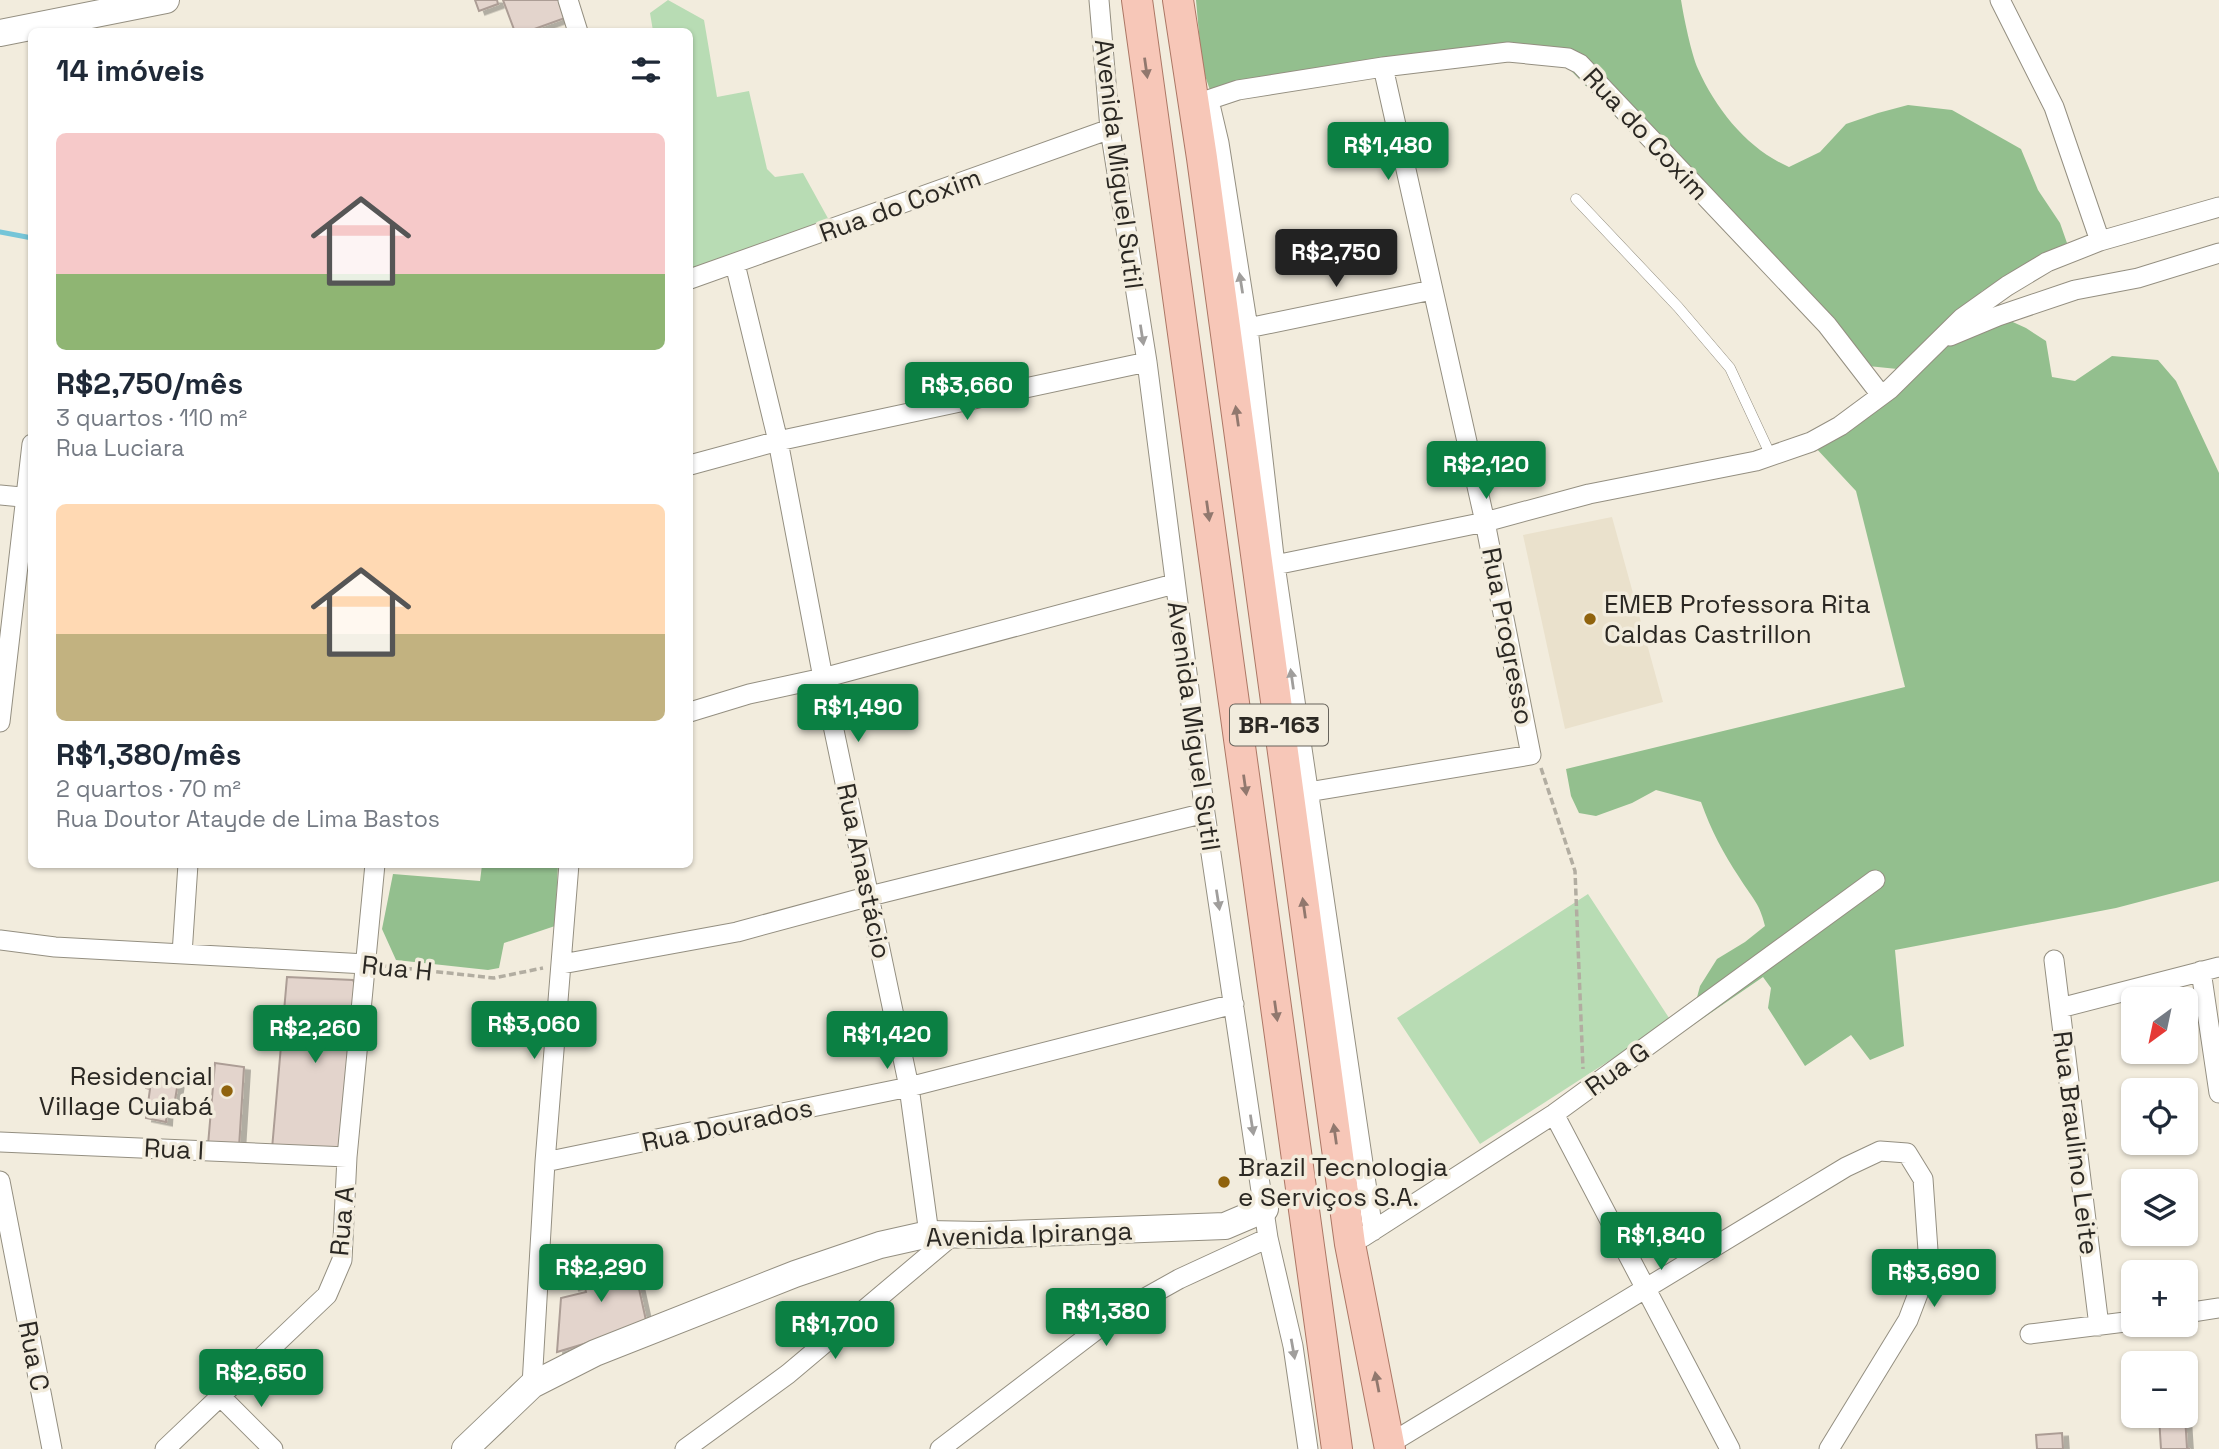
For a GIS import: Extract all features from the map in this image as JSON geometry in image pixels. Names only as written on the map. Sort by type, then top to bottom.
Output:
[{"type":"main road","name":"Avenida Miguel Sutil","points":[[1137,0],[1315,1449]]},
{"type":"main road","name":"BR-163","points":[[1178,0],[1198,99],[1202,158],[1390,1446]]},
{"type":"street","points":[[0,33],[166,0]]},
{"type":"street","points":[[568,0],[577,28]]},
{"type":"street","name":"Avenida Miguel Sutil","points":[[1099,0],[1110,129],[1147,362],[1205,813],[1268,1238],[1315,1449]]},
{"type":"street","points":[[2000,0],[2054,107],[2100,241]]},
{"type":"street","name":"Rua do Coxim","points":[[1198,99],[1383,66],[1508,52],[1568,58],[1580,64],[1827,325],[1881,395]]},
{"type":"street","name":"Rua Progresso","points":[[1383,66],[1485,522],[1531,755]]},
{"type":"street","points":[[1198,99],[1211,109],[1219,143],[1248,328],[1275,565],[1308,792],[1361,1237]]},
{"type":"street","name":"Rua do Coxim","points":[[693,278],[1110,129]]},
{"type":"street","points":[[1275,565],[1485,522],[1589,494],[1756,461],[1811,442],[1840,426],[1881,395],[1962,318],[2007,286],[2048,262],[2100,241],[2219,207]]},
{"type":"street","points":[[1941,339],[2075,290],[2138,278],[2219,253]]},
{"type":"street","name":"Rua Anastácio","points":[[735,264],[778,441],[823,678],[941,1235]]},
{"type":"street","points":[[1248,328],[1432,290]]},
{"type":"street","points":[[693,464],[778,441],[1147,362]]},
{"type":"street","points":[[0,495],[28,497]]},
{"type":"street","points":[[0,722],[28,505]]},
{"type":"street","points":[[693,711],[749,694],[823,678],[1174,584]]},
{"type":"street","points":[[1308,792],[1531,755]]},
{"type":"street","points":[[562,964],[737,932],[870,896],[1205,813]]},
{"type":"street","points":[[183,954],[188,868]]},
{"type":"street","name":"Rua A","points":[[164,1449],[327,1295],[342,1260],[347,1157],[375,868]]},
{"type":"street","points":[[532,1385],[545,1162],[569,868]]},
{"type":"street","name":"Rua G","points":[[1361,1237],[1554,1114],[1875,880]]},
{"type":"street","name":"Rua H","points":[[0,940],[55,947],[366,964]]},
{"type":"street","name":"Rua Braulino Leite","points":[[2054,960],[2099,1326]]},
{"type":"street","points":[[2060,1008],[2210,969],[2219,1093]]},
{"type":"street","name":"Rua Dourados","points":[[545,1162],[909,1087],[1234,1004]]},
{"type":"street","points":[[1554,1114],[1730,1449]]},
{"type":"street","name":"Rua I","points":[[0,1142],[347,1157]]},
{"type":"street","points":[[1390,1446],[1846,1167],[1880,1151],[1907,1153],[1923,1179],[1929,1265],[1908,1320],[1829,1449]]},
{"type":"street","name":"Rua C","points":[[0,1181],[52,1449]]},
{"type":"street","name":"Avenida Ipiranga","points":[[465,1449],[532,1385],[595,1353],[782,1279],[880,1245],[941,1235],[1225,1226],[1265,1209]]},
{"type":"street","points":[[686,1449],[788,1374],[941,1235]]},
{"type":"street","points":[[940,1449],[1120,1312],[1180,1279],[1268,1238]]},
{"type":"street","points":[[2198,1311],[2219,1308]]},
{"type":"street","points":[[2029,1334],[2121,1323]]},
{"type":"street","points":[[221,1397],[273,1449]]},
{"type":"lane","points":[[1576,199],[1678,307],[1730,368],[1771,456]]},
{"type":"path","points":[[1531,755],[1542,768],[1575,871],[1584,1092]]},
{"type":"path","name":"Rua H","points":[[366,964],[494,978],[562,964]]},
{"type":"shaded area","name":"EMEB Professora Rita Caldas Castrillon","points":[[1612,517],[1663,702],[1565,729],[1523,535]]},
{"type":"green space","points":[[668,0],[704,20],[717,97],[749,91],[767,169],[775,177],[803,173],[830,222],[693,273],[693,28],[652,28],[650,13]]},
{"type":"green space","points":[[1196,0],[1681,0],[1695,62],[1714,100],[1747,139],[1789,167],[1820,152],[1846,124],[1908,105],[1952,110],[2021,149],[2038,190],[2060,223],[2067,243],[1982,291],[1935,352],[2004,318],[2046,341],[2052,377],[2075,381],[2112,356],[2158,360],[2176,381],[2219,473],[2219,881],[2116,908],[1895,950],[1904,1046],[1870,1060],[1851,1035],[1805,1066],[1768,1008],[1771,988],[1763,977],[1680,1034],[1694,1009],[1700,986],[1717,959],[1765,926],[1760,911],[1723,850],[1701,802],[1656,790],[1632,803],[1596,816],[1579,813],[1571,796],[1566,769],[1905,687],[1856,491],[1814,446],[1917,371],[1868,366],[1839,347],[1549,48],[1211,93],[1202,67]]},
{"type":"green space","points":[[482,868],[558,868],[555,926],[504,943],[499,968],[488,970],[396,960],[382,929],[393,874],[480,881]]},
{"type":"green space","points":[[1588,894],[1671,1021],[1480,1144],[1397,1018]]},
{"type":"building","points":[[475,0],[497,0],[498,4],[479,11]]},
{"type":"building","points":[[503,0],[559,0],[565,18],[537,28],[514,28]]},
{"type":"building","points":[[287,977],[353,980],[358,990],[344,1152],[272,1149]]},
{"type":"building","name":"Residencial Village Cuiabá","points":[[215,1063],[244,1067],[239,1147],[208,1145]]},
{"type":"building","points":[[147,1071],[179,1076],[174,1106],[167,1105],[166,1122],[146,1118],[150,1089],[146,1088]]},
{"type":"building","points":[[632,1257],[647,1325],[557,1352],[561,1298],[586,1292],[584,1284],[573,1287],[566,1272]]},
{"type":"building","points":[[2160,1428],[2186,1428],[2187,1448],[2190,1449],[2161,1449]]},
{"type":"building","points":[[2062,1433],[2063,1449],[2037,1449],[2036,1435]]},
{"type":"waterway","points":[[0,232],[28,237]]},
{"type":"place","name":"EMEB Professora Rita Caldas Castrillon","points":[[1590,619]]},
{"type":"place","name":"Residencial Village Cuiabá","points":[[227,1091]]},
{"type":"place","name":"Brazil Tecnologia e Serviços S.A.","points":[[1224,1182]]}]
